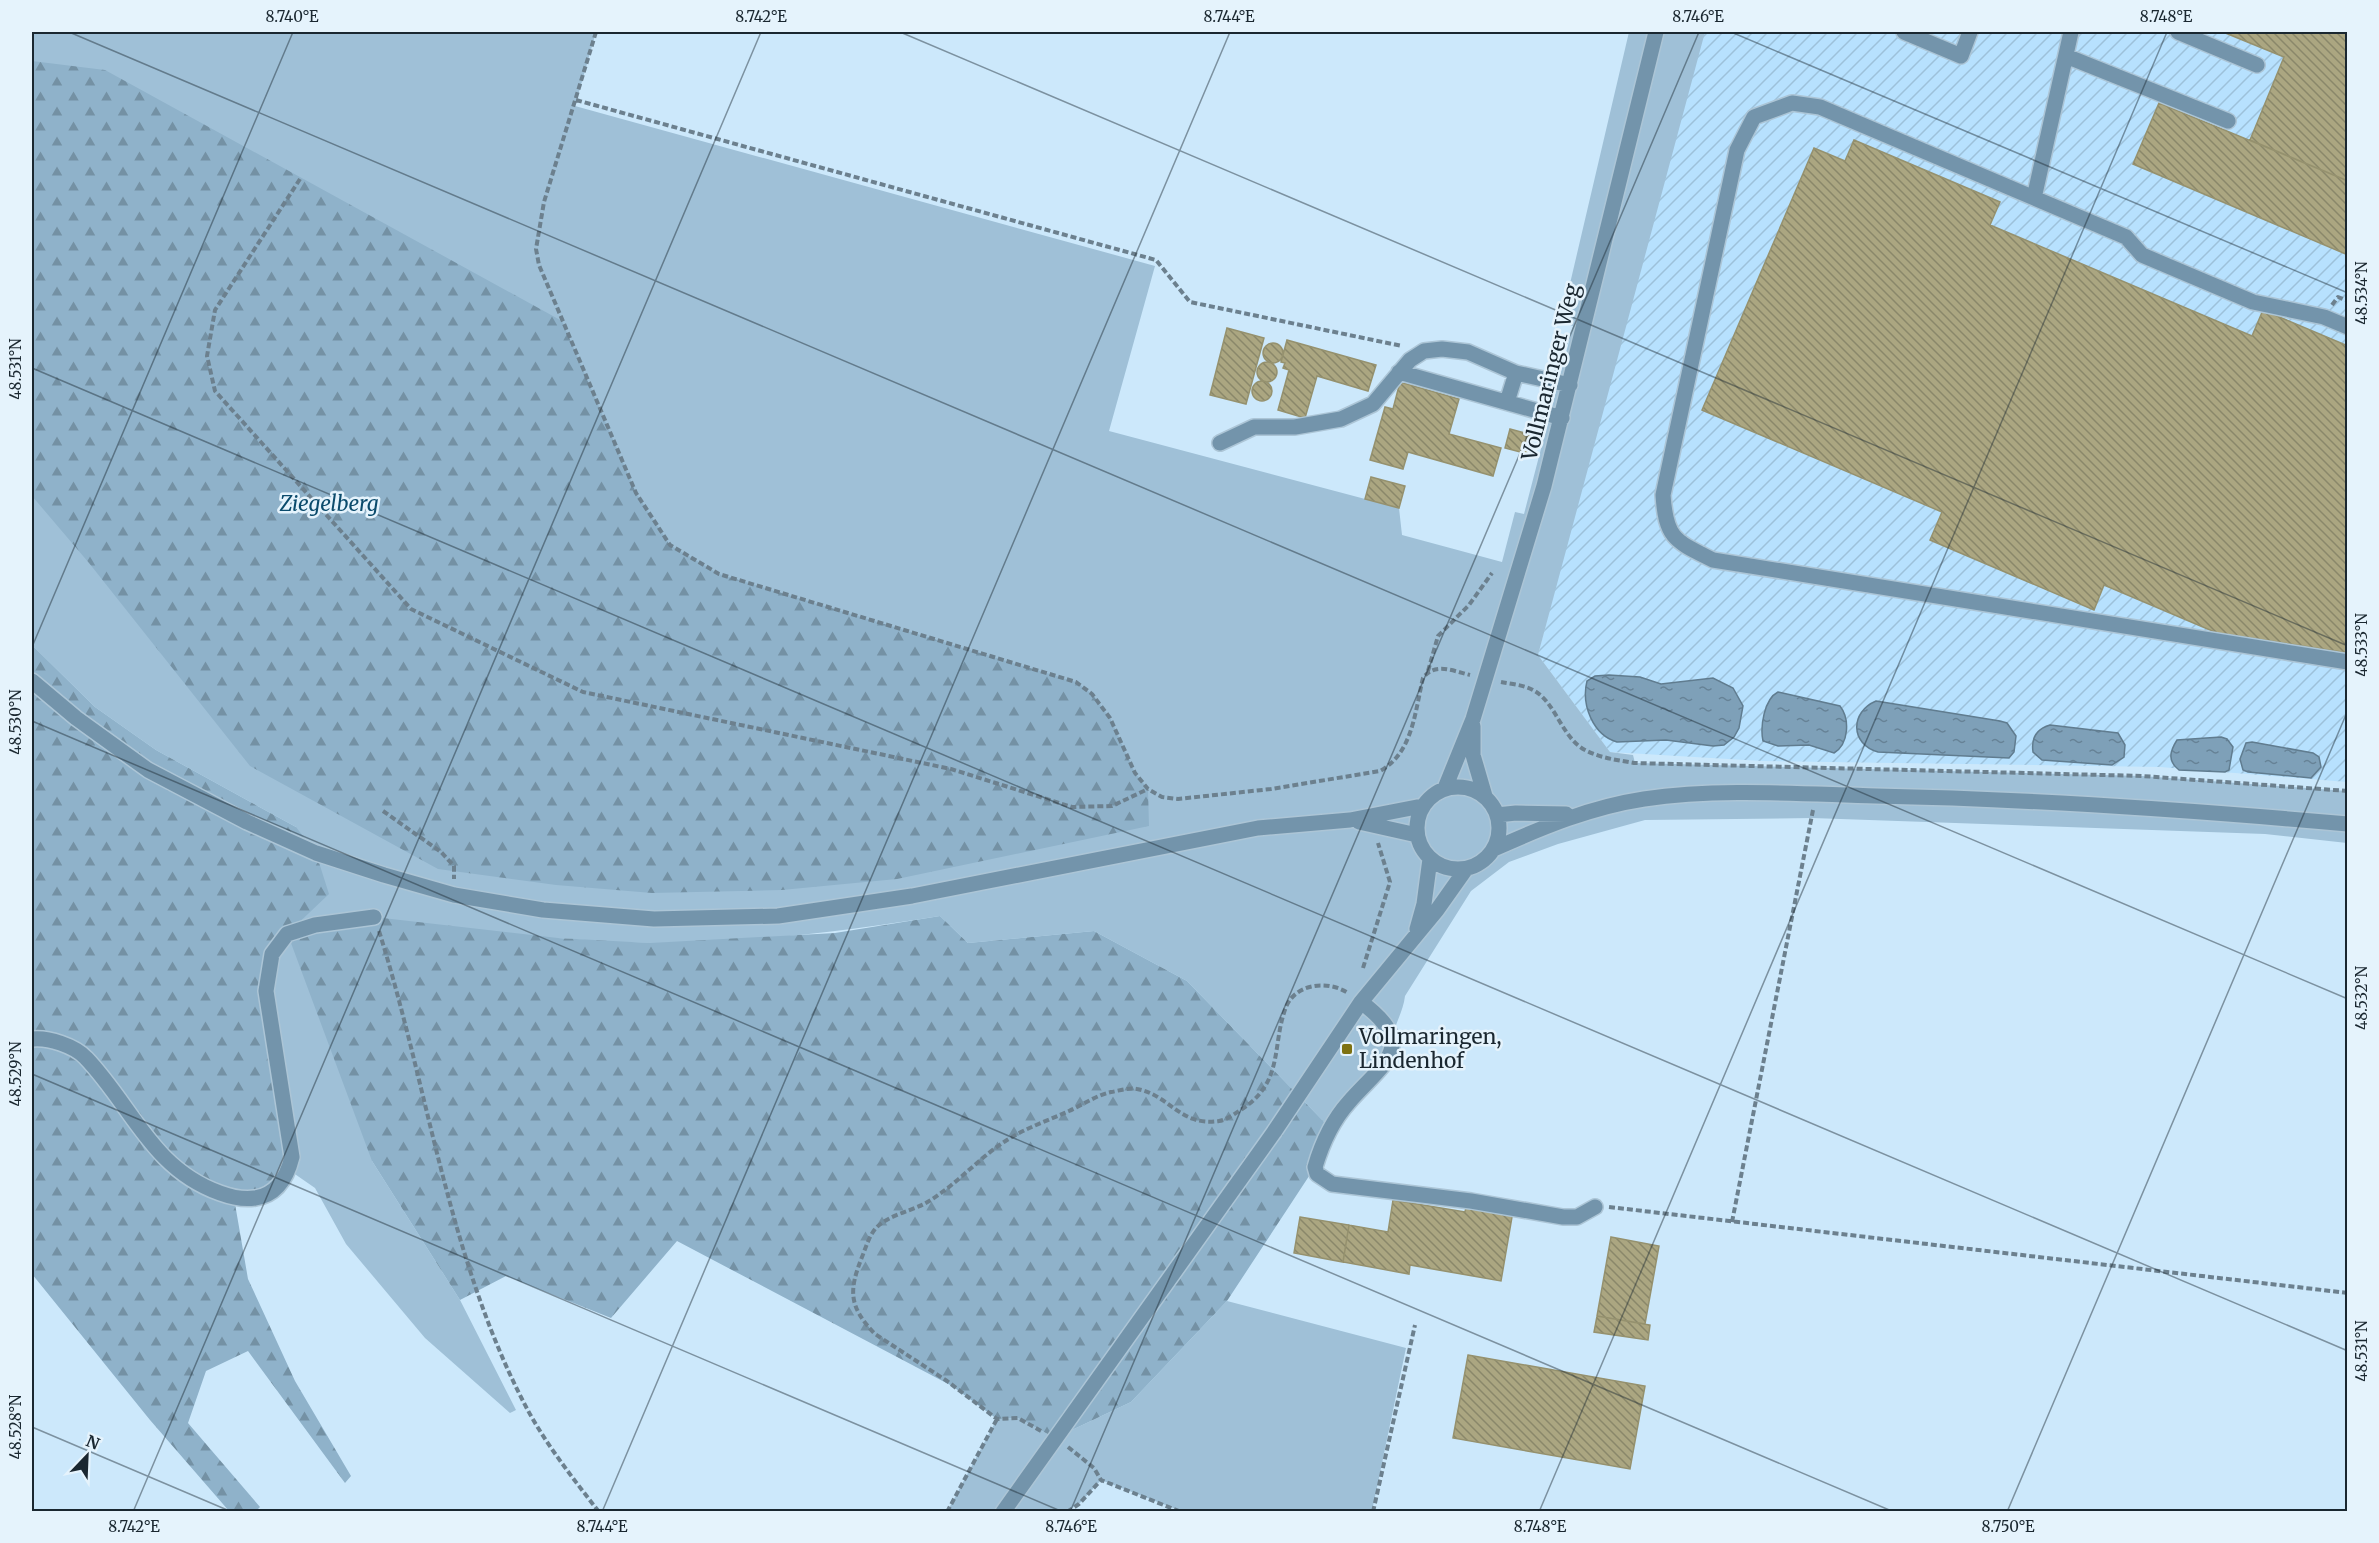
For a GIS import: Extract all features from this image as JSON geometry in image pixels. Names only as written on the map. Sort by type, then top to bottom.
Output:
[{"type":"street","name":"Vollmaringer Weg","points":[[1445,788],[1473,719],[1544,486],[1656,32]]},
{"type":"street","points":[[1904,32],[1961,56],[1970,32]]},
{"type":"street","points":[[2034,198],[2071,32]]},
{"type":"street","points":[[2178,32],[2257,65]]},
{"type":"street","points":[[2066,56],[2229,121]]},
{"type":"street","points":[[2348,327],[2324,317],[2253,302],[2142,255],[2126,237],[1820,107],[1791,103],[1754,117],[1737,150],[1664,495],[1665,522],[1680,544],[1713,560],[2348,662]]},
{"type":"street","points":[[1220,443],[1254,427],[1295,427],[1341,419],[1373,404],[1399,372],[1424,351],[1442,349],[1468,352],[1516,373],[1570,385]]},
{"type":"street","points":[[1399,372],[1562,417]]},
{"type":"street","points":[[1507,402],[1516,373]]},
{"type":"street","points":[[32,681],[76,718],[148,770],[247,822],[316,853],[454,895],[543,910],[654,920],[778,916],[912,896],[1258,828],[1350,820],[1422,806],[1445,788],[1461,786],[1485,796],[1497,815],[1498,838],[1494,849],[1486,858],[1466,869],[1437,910],[1361,1002],[1274,1132],[1003,1512]]},
{"type":"street","name":"Vollmaringer Weg","points":[[1473,719],[1473,754],[1485,796]]},
{"type":"street","points":[[1494,849],[1575,814],[1644,799],[1706,794],[1990,798],[2149,807],[2348,824]]},
{"type":"street","points":[[1422,806],[1416,825],[1422,848],[1430,859],[1447,868],[1466,869]]},
{"type":"street","points":[[1497,815],[1575,814]]},
{"type":"street","points":[[1350,820],[1417,835]]},
{"type":"street","points":[[1415,935],[1424,904],[1430,859]]},
{"type":"street","points":[[32,1039],[41,1038],[61,1044],[85,1056],[163,1159],[183,1174],[209,1189],[234,1198],[262,1197],[282,1183],[289,1170],[292,1157],[266,991],[272,954],[287,934],[315,925],[374,917]]},
{"type":"street","points":[[1361,1002],[1386,1023],[1392,1049],[1387,1062],[1348,1103],[1330,1128],[1316,1167],[1322,1179],[1332,1184],[1471,1201],[1563,1217],[1577,1217],[1595,1207]]},
{"type":"path","points":[[596,32],[542,212],[536,249],[539,266],[636,493],[670,545],[719,574],[1076,682],[1092,694],[1110,718],[1132,766],[1148,789],[1162,797],[1178,799],[1270,789],[1380,771],[1392,764],[1404,746],[1423,678],[1428,670],[1438,636],[1469,605],[1492,573]]},
{"type":"path","points":[[576,100],[1156,260],[1190,302],[1424,351]]},
{"type":"path","points":[[300,179],[215,310],[207,356],[214,391],[411,609],[583,692],[951,769],[1007,784],[1072,807],[1112,806],[1148,789]]},
{"type":"path","points":[[1428,670],[1438,668],[1533,690],[1546,701],[1562,726],[1583,749],[1608,758],[1634,763],[2142,776],[2348,791]]},
{"type":"path","points":[[1731,1222],[1816,794]]},
{"type":"path","points":[[383,811],[441,852],[454,866],[454,895]]},
{"type":"path","points":[[1363,968],[1390,882],[1380,844],[1372,838]]},
{"type":"path","points":[[374,917],[463,1245],[491,1333],[524,1405],[598,1512]]},
{"type":"path","points":[[1181,1512],[1101,1480],[1079,1454],[1018,1418],[998,1419],[868,1327],[851,1297],[851,1284],[870,1236],[878,1226],[926,1203],[1007,1140],[1106,1093],[1136,1088],[1159,1097],[1185,1118],[1203,1122],[1222,1121],[1244,1108],[1264,1089],[1278,1051],[1287,1006],[1294,994],[1304,988],[1330,986],[1361,1002]]},
{"type":"path","points":[[1595,1207],[2348,1293]]},
{"type":"path","points":[[1372,1512],[1414,1325]]},
{"type":"path","points":[[947,1512],[998,1419]]},
{"type":"path","points":[[1067,1512],[1079,1504],[1101,1480]]},
{"type":"shaded area","points":[[1704,32],[2347,32],[2347,782],[2160,767],[1762,761],[1610,752],[1538,655],[1632,290]]},
{"type":"green space","points":[[32,32],[596,32],[575,106],[1155,266],[1109,431],[1399,508],[1402,535],[1502,562],[1515,512],[1524,514],[1573,326],[1561,322],[1629,32],[1705,32],[1538,655],[1610,752],[1633,755],[1635,763],[2142,776],[2347,791],[2347,843],[2265,834],[1812,818],[1645,820],[1558,844],[1509,862],[1471,891],[1405,996],[1393,1035],[1392,1049],[1330,1128],[1187,981],[1094,931],[968,943],[940,916],[759,939],[638,943],[558,938],[372,1161],[460,1300],[516,1410],[510,1413],[425,1338],[346,1244],[315,1188],[289,1170],[266,991],[296,827],[156,750],[95,707],[32,645]]},
{"type":"green space","name":"Ziegelberg","points":[[32,61],[105,70],[562,321],[636,493],[670,545],[719,574],[1076,682],[1092,694],[1110,718],[1135,773],[1148,789],[1149,826],[897,879],[782,890],[652,893],[556,885],[438,869],[250,766],[89,563],[32,496]]},
{"type":"green space","points":[[32,645],[95,707],[156,750],[296,827],[316,853],[329,894],[289,932],[374,917],[558,938],[650,943],[835,933],[940,916],[968,943],[1094,931],[1187,981],[1330,1128],[1315,1167],[1227,1301],[1131,1402],[1055,1438],[1018,1418],[997,1419],[952,1386],[677,1241],[611,1318],[506,1276],[460,1300],[372,1161],[288,935],[266,991],[292,1145],[281,1183],[234,1198],[248,1279],[295,1381],[351,1476],[345,1483],[248,1351],[206,1371],[188,1423],[260,1507],[256,1511],[229,1511],[150,1420],[32,1274]]},
{"type":"green space","points":[[1227,1301],[1406,1348],[1372,1511],[1181,1511],[1101,1480],[1079,1504],[1067,1511],[947,1512],[997,1419],[1018,1418],[1055,1438],[1131,1402]]},
{"type":"water","points":[[1595,676],[1640,677],[1661,684],[1713,678],[1733,688],[1743,706],[1739,728],[1734,737],[1724,745],[1713,746],[1666,740],[1617,742],[1601,733],[1595,726],[1586,700],[1587,681]]},
{"type":"water","points":[[1778,692],[1840,706],[1845,718],[1846,731],[1843,744],[1839,749],[1834,753],[1809,745],[1778,746],[1763,741],[1762,728],[1766,707]]},
{"type":"water","points":[[1876,701],[2007,723],[2016,736],[2014,752],[2009,758],[1878,752],[1862,742],[1857,728],[1861,712]]},
{"type":"water","points":[[2050,725],[2118,733],[2125,745],[2124,757],[2112,765],[2042,760],[2033,752],[2033,742],[2038,732]]},
{"type":"water","points":[[2221,737],[2227,739],[2233,747],[2229,770],[2225,772],[2179,770],[2175,767],[2171,759],[2171,752],[2177,740]]},
{"type":"water","points":[[2252,742],[2313,753],[2319,757],[2321,767],[2311,778],[2248,772],[2243,770],[2240,759],[2246,743]]},
{"type":"building","points":[[2223,32],[2348,32],[2348,181],[2250,140],[2284,57]]},
{"type":"building","points":[[2159,103],[2348,181],[2348,255],[2133,164]]},
{"type":"building","points":[[1854,140],[2000,202],[1990,225],[2252,336],[2263,310],[2348,346],[2348,653],[2217,633],[2104,585],[2094,610],[1930,540],[1942,512],[1702,410],[1814,148],[1845,161]]},
{"type":"building","points":[[1227,328],[1264,338],[1246,404],[1210,395]]},
{"type":"building","points":[[1287,340],[1376,365],[1368,391],[1317,376],[1305,418],[1278,410],[1289,370],[1283,368],[1285,363],[1281,362]]},
{"type":"building","points":[[1273,343],[1280,346],[1283,353],[1280,360],[1273,363],[1266,360],[1263,353],[1266,346]]},
{"type":"building","points":[[1267,362],[1274,365],[1277,372],[1274,379],[1267,382],[1260,379],[1257,372],[1260,365]]},
{"type":"building","points":[[1262,381],[1269,384],[1272,391],[1269,398],[1262,401],[1255,398],[1252,391],[1255,384]]},
{"type":"building","points":[[1400,382],[1459,399],[1449,434],[1501,448],[1493,476],[1408,452],[1403,469],[1370,460],[1385,407],[1393,409]]},
{"type":"building","points":[[1510,429],[1533,435],[1528,454],[1505,448]]},
{"type":"building","points":[[1371,477],[1405,486],[1399,508],[1365,499]]},
{"type":"building","points":[[1393,1200],[1465,1212],[1467,1203],[1513,1211],[1501,1281],[1410,1265],[1409,1274],[1343,1262],[1349,1225],[1388,1232]]},
{"type":"building","points":[[1300,1217],[1349,1225],[1343,1262],[1294,1253]]},
{"type":"building","points":[[1611,1237],[1659,1246],[1645,1324],[1597,1316]]},
{"type":"building","points":[[1597,1316],[1650,1325],[1648,1340],[1594,1332]]},
{"type":"building","points":[[1468,1355],[1645,1386],[1630,1469],[1453,1438]]},
{"type":"place","name":"Vollmaringen, Lindenhof","points":[[1347,1049]]}]
